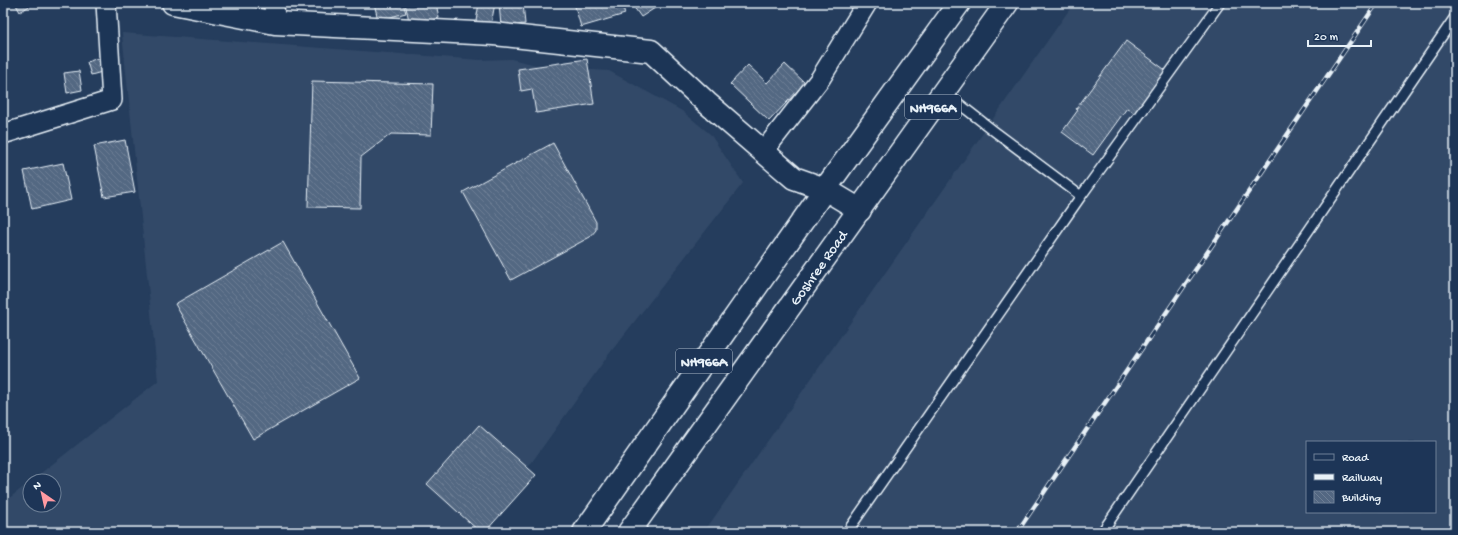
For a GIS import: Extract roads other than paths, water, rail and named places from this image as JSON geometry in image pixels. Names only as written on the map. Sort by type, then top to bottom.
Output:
[{"type":"main road","points":[[173,3],[494,34],[651,51],[794,178],[825,189],[860,210]]},
{"type":"main road","name":"NH966A","points":[[584,532],[825,189],[959,3]]},
{"type":"main road","name":"Goshree Road","points":[[629,532],[1007,3]]},
{"type":"street","points":[[3,134],[112,100],[106,3]]},
{"type":"street","points":[[763,152],[820,79],[867,3]]},
{"type":"street","points":[[929,45],[951,3]]},
{"type":"lane","points":[[847,532],[1081,196],[1220,3]]},
{"type":"lane","points":[[1102,532],[1455,17]]},
{"type":"lane","points":[[944,92],[1081,196]]},
{"type":"railway","points":[[1017,532],[1377,3]]}]
